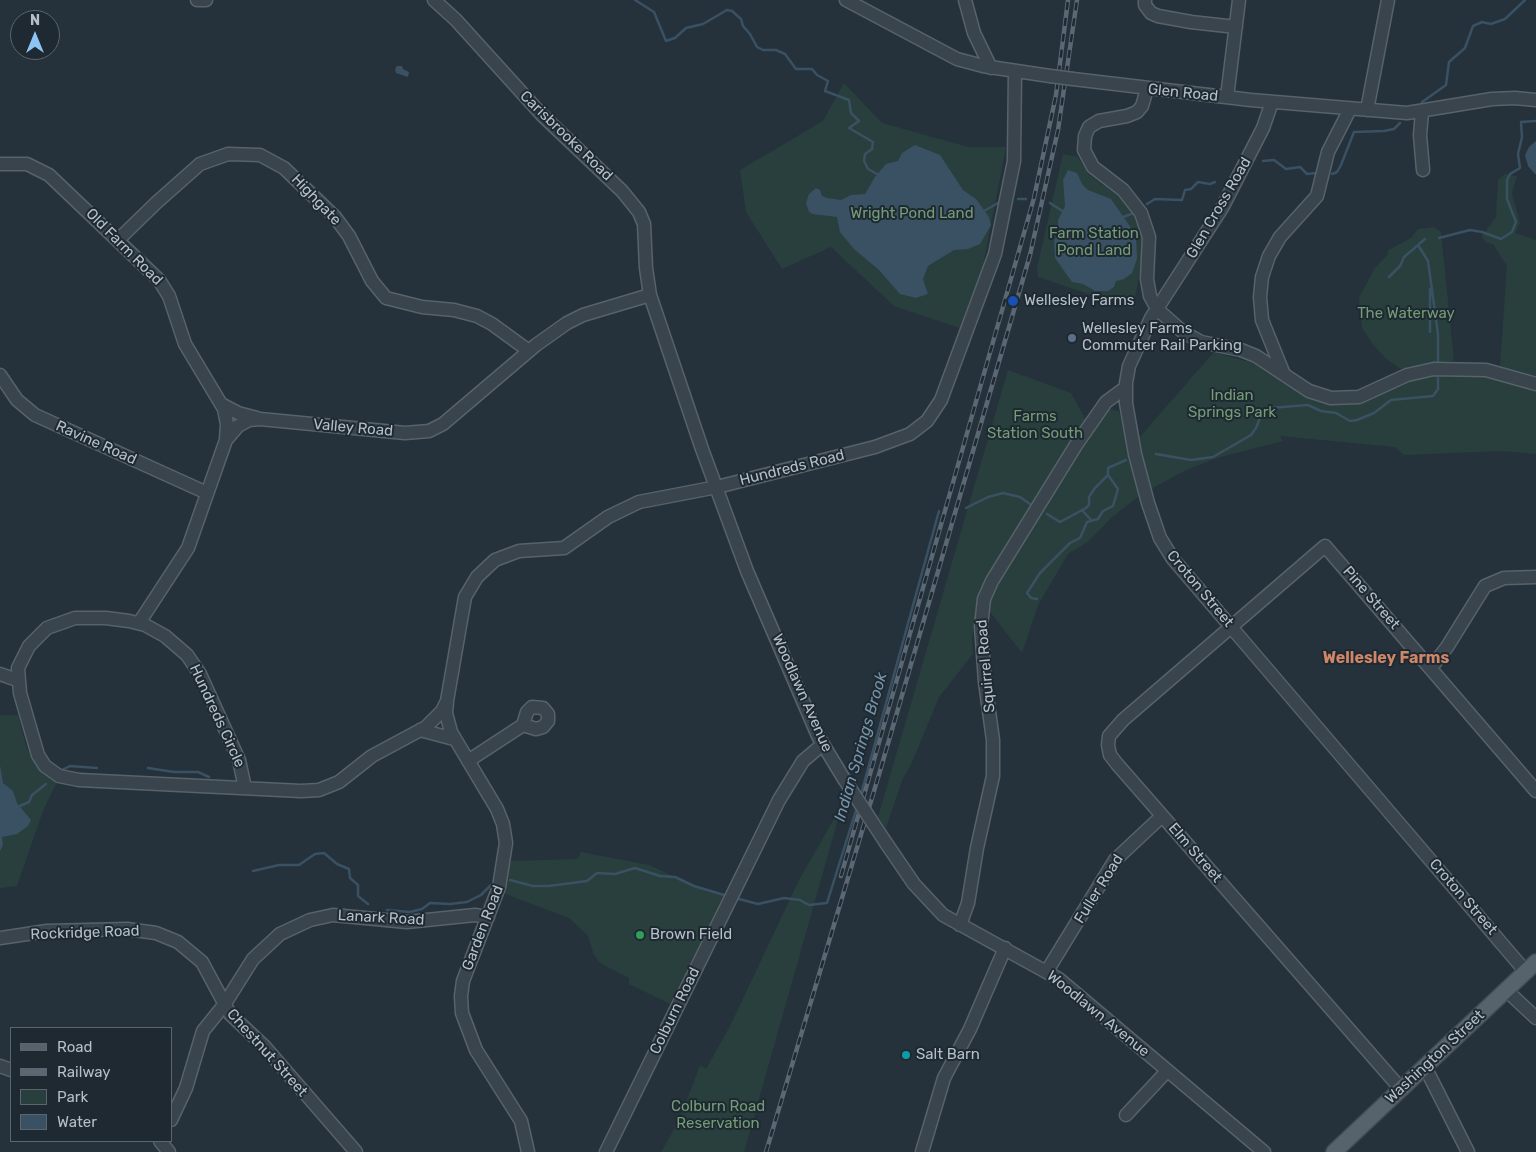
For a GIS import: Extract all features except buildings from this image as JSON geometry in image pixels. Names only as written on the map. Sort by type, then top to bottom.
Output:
[{"type":"main road","name":"Washington Street","points":[[1334,1152],[1531,967]]},
{"type":"street","points":[[197,0],[206,0]]},
{"type":"street","name":"Carisbrooke Road","points":[[434,0],[456,20],[542,116],[633,203],[644,224],[646,268],[650,295]]},
{"type":"street","name":"Glen Road","points":[[846,0],[942,53],[991,68],[1147,89],[1407,113],[1492,99],[1515,98],[1536,100]]},
{"type":"street","points":[[965,0],[974,33],[991,68]]},
{"type":"street","points":[[1145,0],[1145,5],[1151,13],[1158,16],[1190,22],[1236,26]]},
{"type":"street","points":[[1227,97],[1239,0]]},
{"type":"street","points":[[1367,110],[1388,0]]},
{"type":"street","name":"Hundreds Road","points":[[246,788],[302,791],[325,788],[344,779],[377,753],[420,730],[438,716],[447,701],[464,600],[474,580],[489,564],[504,555],[519,550],[564,548],[608,517],[634,504],[717,486],[887,443],[914,432],[934,413],[943,396],[996,250],[1014,162],[1015,71]]},
{"type":"street","points":[[1147,89],[1142,106],[1137,112],[1127,116],[1100,121],[1089,126],[1085,136],[1084,147],[1091,164],[1123,190],[1144,218],[1148,237],[1148,288],[1151,299],[1157,309],[1194,339],[1256,356],[1313,393],[1341,399],[1363,396],[1410,374],[1441,369],[1486,370],[1536,384]]},
{"type":"street","name":"Glen Cross Road","points":[[1157,309],[1222,208],[1263,128],[1272,102]]},
{"type":"street","points":[[1283,372],[1262,320],[1260,302],[1266,265],[1280,237],[1317,196],[1329,148],[1350,109]]},
{"type":"street","points":[[1422,112],[1420,135],[1423,170]]},
{"type":"street","points":[[1407,113],[1420,135]]},
{"type":"street","name":"Highgate","points":[[118,240],[200,164],[228,154],[260,155],[281,165],[335,217],[349,236],[372,281],[386,298],[422,308],[454,310],[477,316],[492,324],[528,351]]},
{"type":"street","name":"Old Farm Road","points":[[0,164],[24,164],[44,172],[118,240],[166,290],[183,339],[208,386],[220,403],[226,418],[226,440]]},
{"type":"street","name":"Valley Road","points":[[139,623],[184,554],[196,527],[226,440],[238,426],[249,420],[260,419],[405,433],[426,432],[443,424],[528,351],[578,317],[650,295]]},
{"type":"street","name":"Woodlawn Avenue","points":[[650,295],[678,380],[747,570],[823,744],[886,843],[929,903],[943,915],[1047,971],[1080,996],[1264,1152]]},
{"type":"street","name":"Croton Street","points":[[1157,309],[1135,352],[1125,388],[1126,408],[1136,460],[1160,538],[1172,559],[1531,967]]},
{"type":"street","points":[[1256,356],[1268,338]]},
{"type":"street","name":"Ravine Road","points":[[0,375],[17,400],[35,415],[207,493]]},
{"type":"street","name":"Squirrel Road","points":[[960,925],[968,903],[978,843],[993,776],[992,727],[985,682],[981,626],[984,599],[992,581],[1076,445],[1104,405],[1125,388]]},
{"type":"street","name":"Old Farm Road","points":[[220,403],[238,413],[260,419]]},
{"type":"street","name":"Pine Street","points":[[1230,626],[1325,546],[1536,791]]},
{"type":"street","points":[[1431,668],[1450,643],[1485,586],[1504,578],[1536,577]]},
{"type":"street","name":"Hundreds Circle","points":[[94,618],[139,623],[175,644],[196,668],[239,760],[246,788],[79,780],[59,776],[45,766],[38,755],[17,680],[18,666],[29,646],[41,632],[54,624],[70,619],[94,618]]},
{"type":"street","name":"Elm Street","points":[[1230,626],[1115,728],[1109,736],[1110,755],[1402,1089]]},
{"type":"street","points":[[0,674],[17,680]]},
{"type":"street","name":"Garden Road","points":[[447,701],[447,722],[454,739],[497,809],[505,833],[506,848],[504,869],[463,981],[461,996],[462,1013],[476,1050],[521,1121],[528,1152]]},
{"type":"street","points":[[468,761],[523,725]]},
{"type":"street","points":[[420,730],[454,739]]},
{"type":"street","name":"Colburn Road","points":[[606,1152],[779,800],[803,761],[823,744]]},
{"type":"street","name":"Fuller Road","points":[[1047,971],[1115,860],[1162,816]]},
{"type":"street","name":"Lanark Road","points":[[224,1005],[241,975],[265,946],[287,930],[310,920],[339,915],[407,922],[471,916],[488,917]]},
{"type":"street","name":"Rockridge Road","points":[[0,938],[47,931],[102,929],[138,930],[162,935],[183,945],[198,958],[211,978],[224,1005]]},
{"type":"street","points":[[922,1152],[944,1078],[970,1029],[1005,948]]},
{"type":"street","points":[[1506,990],[1536,1018]]},
{"type":"street","name":"Chestnut Street","points":[[172,1118],[186,1088],[201,1035],[224,1005],[230,1014],[264,1046],[356,1152]]},
{"type":"street","points":[[1425,1067],[1468,1152]]},
{"type":"street","points":[[1126,1115],[1168,1071]]},
{"type":"street","points":[[161,1142],[169,1152]]},
{"type":"green space","name":"Wright Pond Land","points":[[844,83],[882,123],[968,147],[1006,147],[983,266],[960,328],[894,306],[831,247],[782,269],[746,212],[740,170],[823,121]]},
{"type":"green space","name":"Farm Station Pond Land","points":[[1063,154],[1078,157],[1089,175],[1120,197],[1137,216],[1143,238],[1143,255],[1133,309],[1038,277],[1037,268]]},
{"type":"green space","points":[[1505,174],[1517,176],[1512,193],[1520,223],[1515,233],[1536,240],[1536,377],[1500,367],[1507,266],[1493,244],[1485,242],[1482,236],[1496,217],[1498,180]]},
{"type":"green space","name":"The Waterway","points":[[1434,227],[1441,232],[1454,361],[1423,364],[1401,369],[1385,358],[1362,328],[1359,298],[1374,269],[1389,253],[1387,251],[1411,238],[1418,229]]},
{"type":"green space","name":"Indian Springs Park","points":[[1214,352],[1252,363],[1306,397],[1332,405],[1364,403],[1403,383],[1426,376],[1480,375],[1503,381],[1536,392],[1536,454],[1501,451],[1404,455],[1395,447],[1280,436],[1283,441],[1217,458],[1186,470],[1151,489],[1139,438]]},
{"type":"green space","name":"Farms Station South","points":[[1008,370],[1071,393],[1087,422],[980,599],[972,638],[973,654],[939,697],[911,765],[903,778],[886,828],[878,817]]},
{"type":"green space","points":[[1108,409],[1119,411],[1139,496],[1111,518],[1088,542],[1068,554],[1038,605],[1022,653],[987,608],[995,587],[1082,444]]},
{"type":"green space","points":[[0,715],[18,715],[26,746],[32,759],[44,773],[57,782],[43,811],[17,886],[0,888]]},
{"type":"green space","name":"Colburn Road Reservation","points":[[842,805],[744,1152],[661,1152],[679,1121],[700,1065],[706,1069],[730,1026],[799,880]]},
{"type":"green space","points":[[581,852],[649,865],[694,886],[724,895],[670,1004],[629,984],[629,978],[600,963],[594,955],[588,936],[569,918],[503,893],[511,861],[577,859]]},
{"type":"water","points":[[397,66],[402,66],[403,69],[409,72],[408,77],[396,73],[395,69]]},
{"type":"water","points":[[1536,141],[1535,174],[1528,166],[1525,155],[1529,147]]},
{"type":"water","points":[[915,145],[940,155],[963,190],[976,199],[989,217],[991,225],[980,244],[968,249],[954,250],[928,266],[923,279],[928,294],[916,298],[900,294],[879,270],[854,249],[840,232],[837,217],[813,214],[809,212],[806,203],[809,194],[816,188],[820,190],[822,196],[841,200],[851,195],[865,194],[875,177],[886,164],[898,161],[902,153]]},
{"type":"water","name":"Farm Station Pond Land","points":[[1068,170],[1077,173],[1082,184],[1088,190],[1111,199],[1136,235],[1137,259],[1132,273],[1124,279],[1116,281],[1114,287],[1108,291],[1095,291],[1083,284],[1072,282],[1055,258],[1054,241],[1058,233],[1058,220],[1065,206],[1063,180]]},
{"type":"water","points":[[0,765],[3,783],[13,791],[17,803],[31,820],[28,826],[17,834],[2,837],[3,845],[0,851]]},
{"type":"waterway","points":[[635,0],[654,12],[666,41],[675,38],[686,28],[703,24],[727,10],[732,11],[741,19],[743,26],[757,47],[763,50],[776,50],[785,54],[796,69],[812,69],[817,75],[828,81],[825,91],[849,100],[851,113],[859,121],[849,128],[873,142],[872,149],[865,154],[864,161],[868,169],[877,174]]},
{"type":"waterway","points":[[1422,102],[1446,85],[1449,62],[1465,48],[1473,26],[1482,22],[1491,24],[1505,19],[1525,0]]},
{"type":"waterway","name":"Indian Springs Brook","points":[[1439,238],[1470,230],[1501,239],[1512,232],[1516,222],[1507,199],[1507,180],[1510,174],[1520,168],[1518,154],[1522,137],[1521,122],[1536,121]]},
{"type":"waterway","points":[[1332,174],[1337,172],[1341,165],[1354,132],[1384,131],[1394,129],[1400,123]]},
{"type":"waterway","points":[[1263,161],[1274,160],[1286,169],[1300,167],[1307,174],[1316,173]]},
{"type":"waterway","points":[[1147,204],[1155,199],[1182,200],[1185,190],[1191,189],[1198,182],[1210,184],[1215,182]]},
{"type":"waterway","points":[[1018,199],[1026,199]]},
{"type":"waterway","points":[[984,211],[998,203]]},
{"type":"waterway","points":[[1050,203],[1064,212]]},
{"type":"waterway","points":[[1123,217],[1134,213]]},
{"type":"waterway","name":"Indian Springs Brook","points":[[1425,239],[1418,245],[1428,261],[1438,334],[1438,365]]},
{"type":"waterway","points":[[1389,277],[1400,266],[1404,257],[1417,246]]},
{"type":"waterway","points":[[1430,289],[1430,332]]},
{"type":"waterway","name":"Indian Springs Brook","points":[[1156,454],[1191,460],[1213,457],[1251,435],[1262,413],[1270,408],[1308,405],[1321,411],[1336,413],[1350,421],[1357,420],[1374,413],[1391,400],[1433,396],[1438,389],[1438,378]]},
{"type":"waterway","name":"Indian Springs Brook","points":[[1047,514],[1060,522],[1086,508],[1089,505],[1089,497],[1108,475],[1108,468],[1126,460]]},
{"type":"waterway","points":[[1037,599],[1031,598],[1027,593],[1040,573],[1070,543],[1080,538],[1087,522],[1098,519],[1103,511],[1113,506],[1118,489],[1108,475]]},
{"type":"waterway","name":"Indian Springs Brook","points":[[966,508],[988,497],[1003,493],[1020,497],[1030,504]]},
{"type":"waterway","points":[[1082,510],[1091,520]]},
{"type":"waterway","name":"Indian Springs Brook","points":[[861,794],[939,511]]},
{"type":"waterway","name":"Indian Springs Brook","points":[[60,771],[70,766],[97,768]]},
{"type":"waterway","name":"Indian Springs Brook","points":[[148,768],[174,772],[198,772],[209,777]]},
{"type":"waterway","name":"Indian Springs Brook","points":[[20,806],[29,802],[32,795],[46,784]]},
{"type":"waterway","name":"Indian Springs Brook","points":[[739,899],[758,904],[784,898],[800,900],[809,905],[827,903],[857,807]]},
{"type":"waterway","name":"Indian Springs Brook","points":[[253,871],[279,865],[299,865],[315,854],[324,853],[337,864],[349,869],[350,878],[358,885],[358,896],[368,904]]},
{"type":"waterway","name":"Indian Springs Brook","points":[[510,880],[533,886],[549,886],[587,881],[597,873],[615,874],[635,868],[660,876],[675,877],[694,886],[724,895]]},
{"type":"waterway","name":"Indian Springs Brook","points":[[387,910],[410,912],[422,909],[430,903],[450,904],[467,902],[481,895],[491,885]]},
{"type":"railway","points":[[841,876],[1034,198],[1056,95],[1068,0]]},
{"type":"railway","points":[[766,1152],[880,771],[1030,255],[1058,130],[1077,0]]},
{"type":"place","name":"Wellesley Farms","points":[[1013,301]]},
{"type":"place","name":"Wellesley Farms Commuter Rail Parking","points":[[1072,338]]},
{"type":"place","name":"Brown Field","points":[[640,935]]},
{"type":"place","name":"Salt Barn","points":[[906,1055]]},
{"type":"district","name":"Wellesley Farms","points":[[1386,658]]}]
